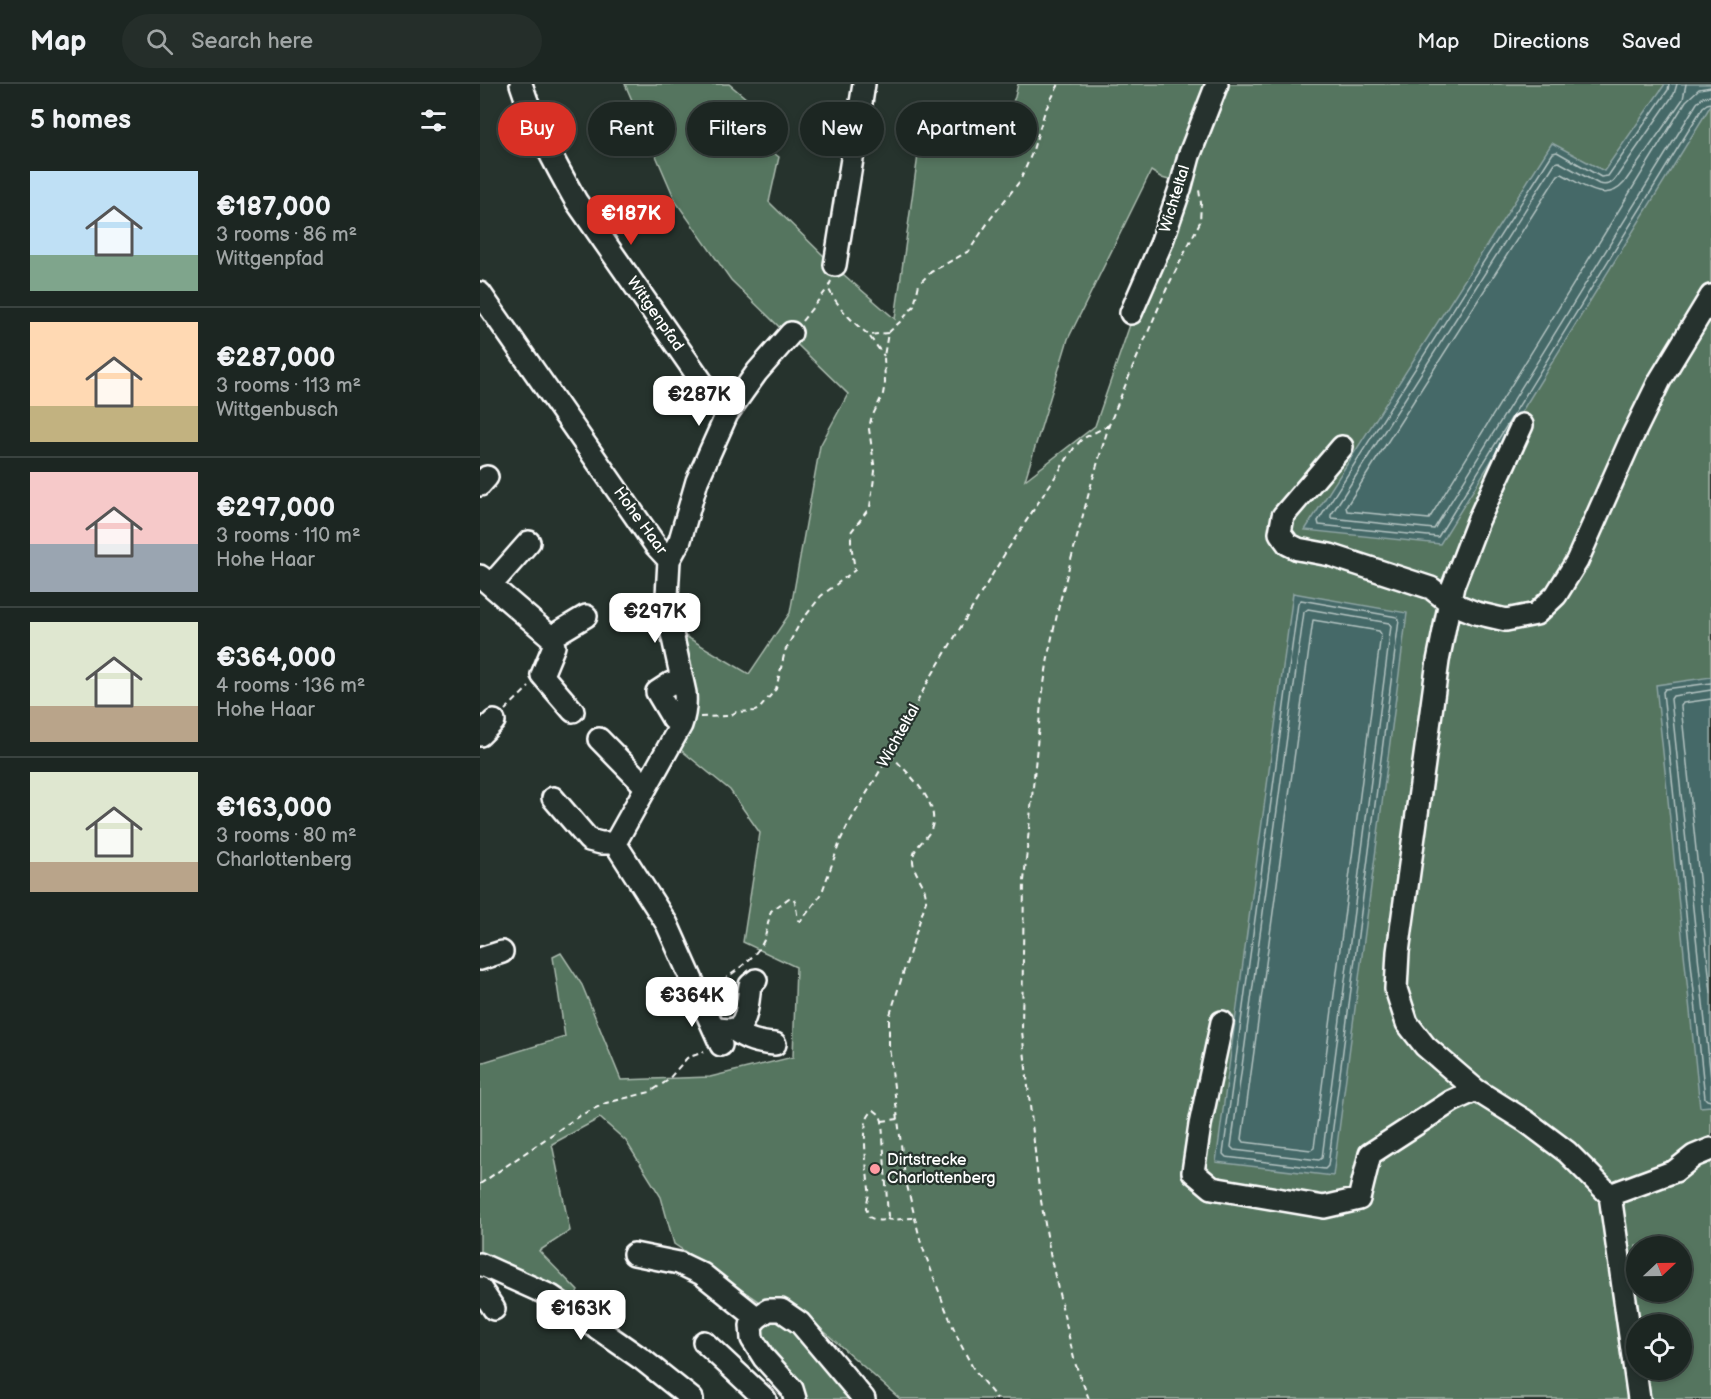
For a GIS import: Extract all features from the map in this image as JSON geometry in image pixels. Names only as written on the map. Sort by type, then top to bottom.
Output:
[{"type":"street","name":"Wittgenpfad","points":[[521,84],[560,173],[576,201],[716,402],[727,414]]},
{"type":"street","points":[[835,265],[864,84]]},
{"type":"street","name":"Wichteltal","points":[[1131,313],[1161,244],[1189,156],[1217,84]]},
{"type":"street","name":"Hohe Haar","points":[[480,293],[656,546],[669,560],[668,615],[685,693],[683,720]]},
{"type":"street","points":[[1342,447],[1283,516],[1280,532],[1288,544],[1298,549],[1361,564],[1431,588],[1449,602],[1476,613],[1506,620],[1536,614],[1556,595],[1577,561],[1632,436],[1660,380],[1711,296]]},
{"type":"street","points":[[669,560],[680,540],[697,481],[727,414],[757,372],[791,333]]},
{"type":"street","points":[[1522,425],[1478,521],[1449,602],[1438,661],[1404,905],[1396,989],[1407,1023],[1425,1046],[1476,1090],[1527,1122],[1567,1152],[1610,1195],[1639,1399]]},
{"type":"street","points":[[529,542],[485,580],[551,637],[554,646],[542,675],[573,711]]},
{"type":"street","points":[[551,637],[586,616]]},
{"type":"street","points":[[615,843],[683,720],[673,719],[657,692],[671,683]]},
{"type":"street","points":[[599,740],[646,787]]},
{"type":"street","points":[[553,798],[589,840],[615,843]]},
{"type":"street","points":[[615,843],[667,924],[699,995],[723,1034]]},
{"type":"street","points":[[480,959],[502,952]]},
{"type":"street","points":[[723,1034],[740,1026],[745,1017],[750,985],[756,980]]},
{"type":"street","points":[[1222,1022],[1192,1172],[1212,1188],[1324,1207],[1359,1199],[1370,1154],[1452,1101],[1476,1090]]},
{"type":"street","points":[[723,1034],[740,1035],[750,1040],[775,1044]]},
{"type":"street","points":[[1610,1195],[1675,1171],[1694,1156],[1711,1149]]},
{"type":"street","points":[[634,1254],[679,1263],[702,1274],[757,1318]]},
{"type":"street","points":[[481,1275],[494,1309]]},
{"type":"street","points":[[481,1275],[551,1296],[643,1360],[692,1399]]},
{"type":"street","points":[[795,1399],[792,1389],[764,1358],[752,1339],[751,1325],[768,1310],[781,1310],[800,1323],[864,1399]]},
{"type":"street","points":[[704,1342],[765,1399]]},
{"type":"path","points":[[869,335],[888,333],[914,306],[919,284],[931,272],[969,251],[1020,181],[1032,153],[1045,111],[1059,84]]},
{"type":"path","points":[[1089,1399],[1075,1363],[1051,1259],[1039,1189],[1022,1031],[1024,881],[1049,651],[1060,601],[1109,425],[1167,288],[1200,222],[1199,190],[1185,171]]},
{"type":"path","points":[[791,333],[828,288],[835,265]]},
{"type":"path","points":[[828,288],[849,318],[869,335],[884,357]]},
{"type":"path","points":[[683,720],[729,716],[736,712],[755,711],[760,708],[776,688],[785,651],[800,623],[821,596],[855,570],[851,532],[870,507],[875,471],[869,429],[871,419],[883,394],[884,357],[888,333]]},
{"type":"path","name":"Wichteltal","points":[[699,995],[726,979],[758,950],[764,940],[771,911],[789,898],[793,898],[798,920],[801,921],[821,895],[849,823],[890,754],[926,685],[1004,555],[1074,448],[1082,439],[1109,425]]},
{"type":"path","points":[[487,728],[542,675]]},
{"type":"path","points":[[890,754],[924,793],[933,807],[934,815],[929,832],[914,854],[914,866],[925,886],[926,901],[889,1018],[889,1046],[905,1177],[914,1218],[928,1263],[959,1341],[974,1370],[998,1399]]},
{"type":"path","points":[[480,1184],[579,1116],[606,1103],[650,1092],[667,1082],[687,1058],[723,1034]]},
{"type":"path","points":[[886,1219],[888,1217],[882,1121],[880,1115],[874,1110],[866,1122],[869,1197],[866,1208],[869,1217],[877,1221],[914,1218]]},
{"type":"path","points":[[882,1121],[899,1119]]},
{"type":"green space","points":[[625,84],[729,84],[751,102],[687,102],[687,156],[779,157],[769,202],[836,268],[895,319],[918,156],[1037,156],[1037,102],[1013,102],[1018,84],[1711,84],[1711,1399],[900,1399],[800,1310],[784,1305],[767,1307],[674,1244],[661,1197],[626,1141],[600,1118],[552,1144],[570,1231],[539,1251],[578,1291],[571,1304],[480,1260],[480,1063],[565,1037],[553,957],[561,953],[582,985],[621,1080],[710,1077],[793,1057],[796,967],[743,942],[760,833],[730,790],[676,746],[682,634],[749,674],[790,613],[820,446],[848,394],[731,280],[676,202],[656,156],[675,156],[675,102],[633,102]],"holes":[[[1151,171],[1162,178],[1190,186],[1133,316],[1095,426],[1025,480],[1068,339]]]},
{"type":"green space","points":[[786,1318],[862,1399],[796,1399],[767,1355],[759,1323],[766,1319]]},
{"type":"water","points":[[1665,84],[1711,84],[1711,105],[1440,544],[1305,530],[1552,143],[1604,171]]},
{"type":"water","points":[[1293,593],[1407,613],[1333,1176],[1216,1162]]},
{"type":"water","points":[[1711,677],[1711,1106],[1700,1107],[1656,685]]},
{"type":"place","name":"Dirtstrecke Charlottenberg","points":[[875,1169]]}]
